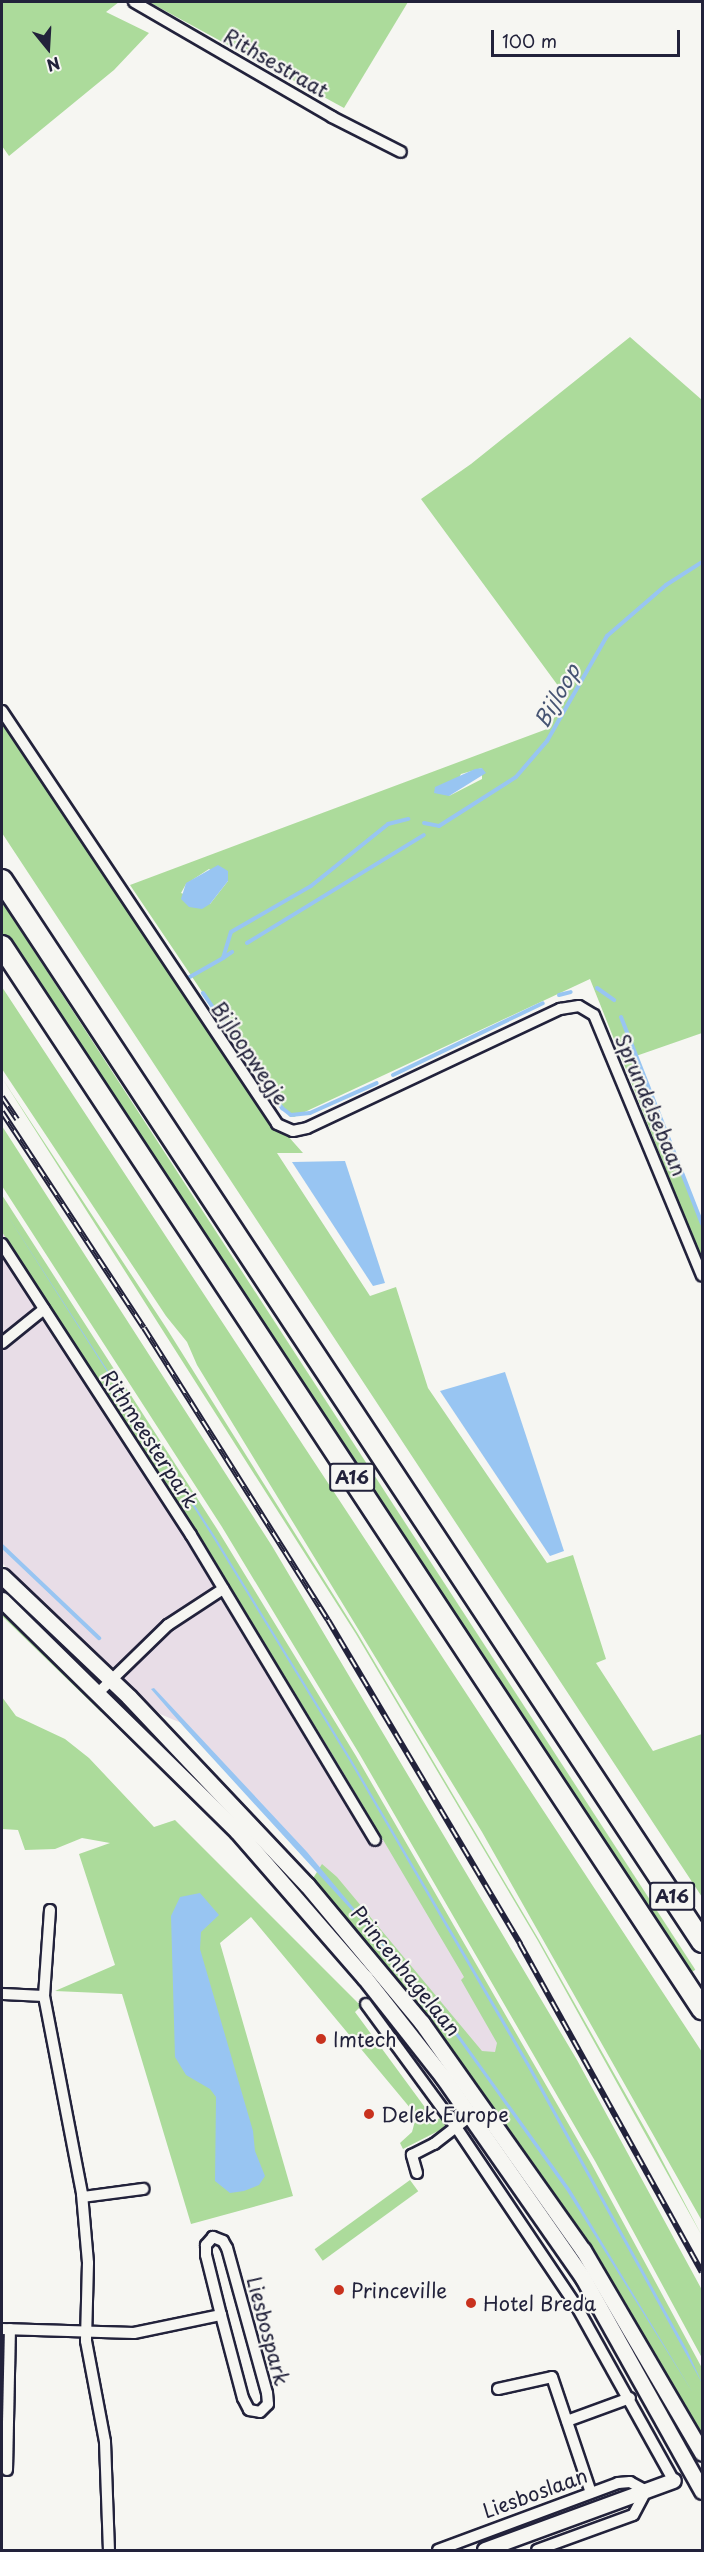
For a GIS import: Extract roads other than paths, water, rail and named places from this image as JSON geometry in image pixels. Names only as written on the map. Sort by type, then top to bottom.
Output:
[{"type":"highway","name":"A16","points":[[2,880],[702,1942]]},
{"type":"highway","name":"A16","points":[[2,946],[702,2009]]},
{"type":"main road","name":"Princenhagelaan","points":[[2,1576],[111,1680],[307,1886],[378,1968],[484,2106],[583,2250],[702,2453]]},
{"type":"main road","name":"Princenhagelaan","points":[[2,1600],[98,1693],[286,1885],[365,1978],[471,2115],[583,2278],[702,2491]]},
{"type":"street","name":"Rithsestraat","points":[[134,2],[332,117],[401,152]]},
{"type":"street","name":"Bijloopwegje","points":[[2,711],[263,1109],[281,1127],[292,1131],[307,1128],[560,1009],[579,1006],[594,1015]]},
{"type":"street","name":"Sprundelsebaan","points":[[594,1015],[702,1276]]},
{"type":"street","name":"Rithmeesterpark","points":[[2,1244],[224,1589],[375,1840]]},
{"type":"street","points":[[2,1342],[44,1309]]},
{"type":"street","points":[[98,1693],[168,1625],[224,1589]]},
{"type":"street","points":[[50,1910],[44,1996],[82,2198],[88,2263],[87,2332],[108,2477],[109,2550]]},
{"type":"street","points":[[2,1994],[44,1996]]},
{"type":"street","points":[[366,2004],[456,2127],[577,2307],[630,2398],[674,2481]]},
{"type":"street","points":[[417,2173],[412,2155],[484,2106]]},
{"type":"street","points":[[82,2198],[143,2189]]},
{"type":"street","name":"Liesbospark","points":[[213,2237],[223,2241],[226,2248],[267,2393],[268,2404],[260,2412],[249,2410],[243,2398],[221,2315],[206,2255],[206,2245],[213,2237]]},
{"type":"street","name":"Liesbospark","points":[[6,2329],[87,2332],[157,2331],[221,2315]]},
{"type":"street","points":[[6,2329],[7,2470]]},
{"type":"street","points":[[498,2388],[552,2377],[591,2493]]},
{"type":"street","points":[[567,2421],[630,2398]]},
{"type":"street","name":"Liesboslaan","points":[[485,2550],[674,2481]]},
{"type":"street","name":"Liesboslaan","points":[[438,2550],[623,2482],[646,2491]]},
{"type":"street","points":[[537,2550],[633,2515],[646,2491]]},
{"type":"water","points":[[482,768],[486,773],[449,796],[434,793],[435,787]]},
{"type":"water","points":[[218,865],[228,871],[228,881],[210,904],[202,909],[189,907],[181,899],[186,883]]},
{"type":"water","points":[[345,1161],[385,1283],[373,1286],[292,1162]]},
{"type":"water","points":[[2,1207],[214,1535],[351,1759],[530,2065],[687,2350],[702,2383],[527,2066],[349,1760],[212,1536]]},
{"type":"water","points":[[505,1372],[564,1551],[550,1556],[440,1391]]},
{"type":"water","points":[[154,1688],[307,1852],[457,2032],[570,2189],[693,2393],[567,2191],[454,2033],[368,1928],[184,1727],[151,1689]]},
{"type":"water","points":[[200,1893],[219,1915],[201,1932],[200,1949],[253,2131],[255,2151],[265,2176],[259,2185],[230,2193],[215,2181],[216,2097],[210,2089],[186,2075],[175,2057],[171,1916],[180,1897]]},
{"type":"waterway","name":"Bijloop","points":[[424,823],[439,826],[516,777],[547,741],[607,636],[666,585],[702,562]]},
{"type":"waterway","name":"Bijloop","points":[[188,978],[223,958],[231,932],[311,886],[388,824],[408,819]]},
{"type":"waterway","points":[[247,943],[424,835]]},
{"type":"waterway","name":"Bijloop","points":[[223,958],[232,952]]},
{"type":"waterway","points":[[597,988],[614,1000]]},
{"type":"waterway","points":[[559,995],[571,992]]},
{"type":"waterway","points":[[203,993],[282,1108],[291,1115],[310,1113],[377,1083]]},
{"type":"waterway","points":[[393,1075],[543,1003]]},
{"type":"waterway","points":[[621,1017],[702,1224]]},
{"type":"waterway","points":[[2,1546],[99,1638]]},
{"type":"railway","points":[[2,1097],[17,1119]]},
{"type":"railway","points":[[2,1112],[144,1328],[328,1620],[520,1944],[702,2272]]},
{"type":"place","name":"Imtech","points":[[321,2039]]},
{"type":"place","name":"Delek Europe","points":[[369,2114]]},
{"type":"place","name":"Princeville","points":[[339,2290]]},
{"type":"place","name":"Hotel Breda","points":[[471,2303]]}]
